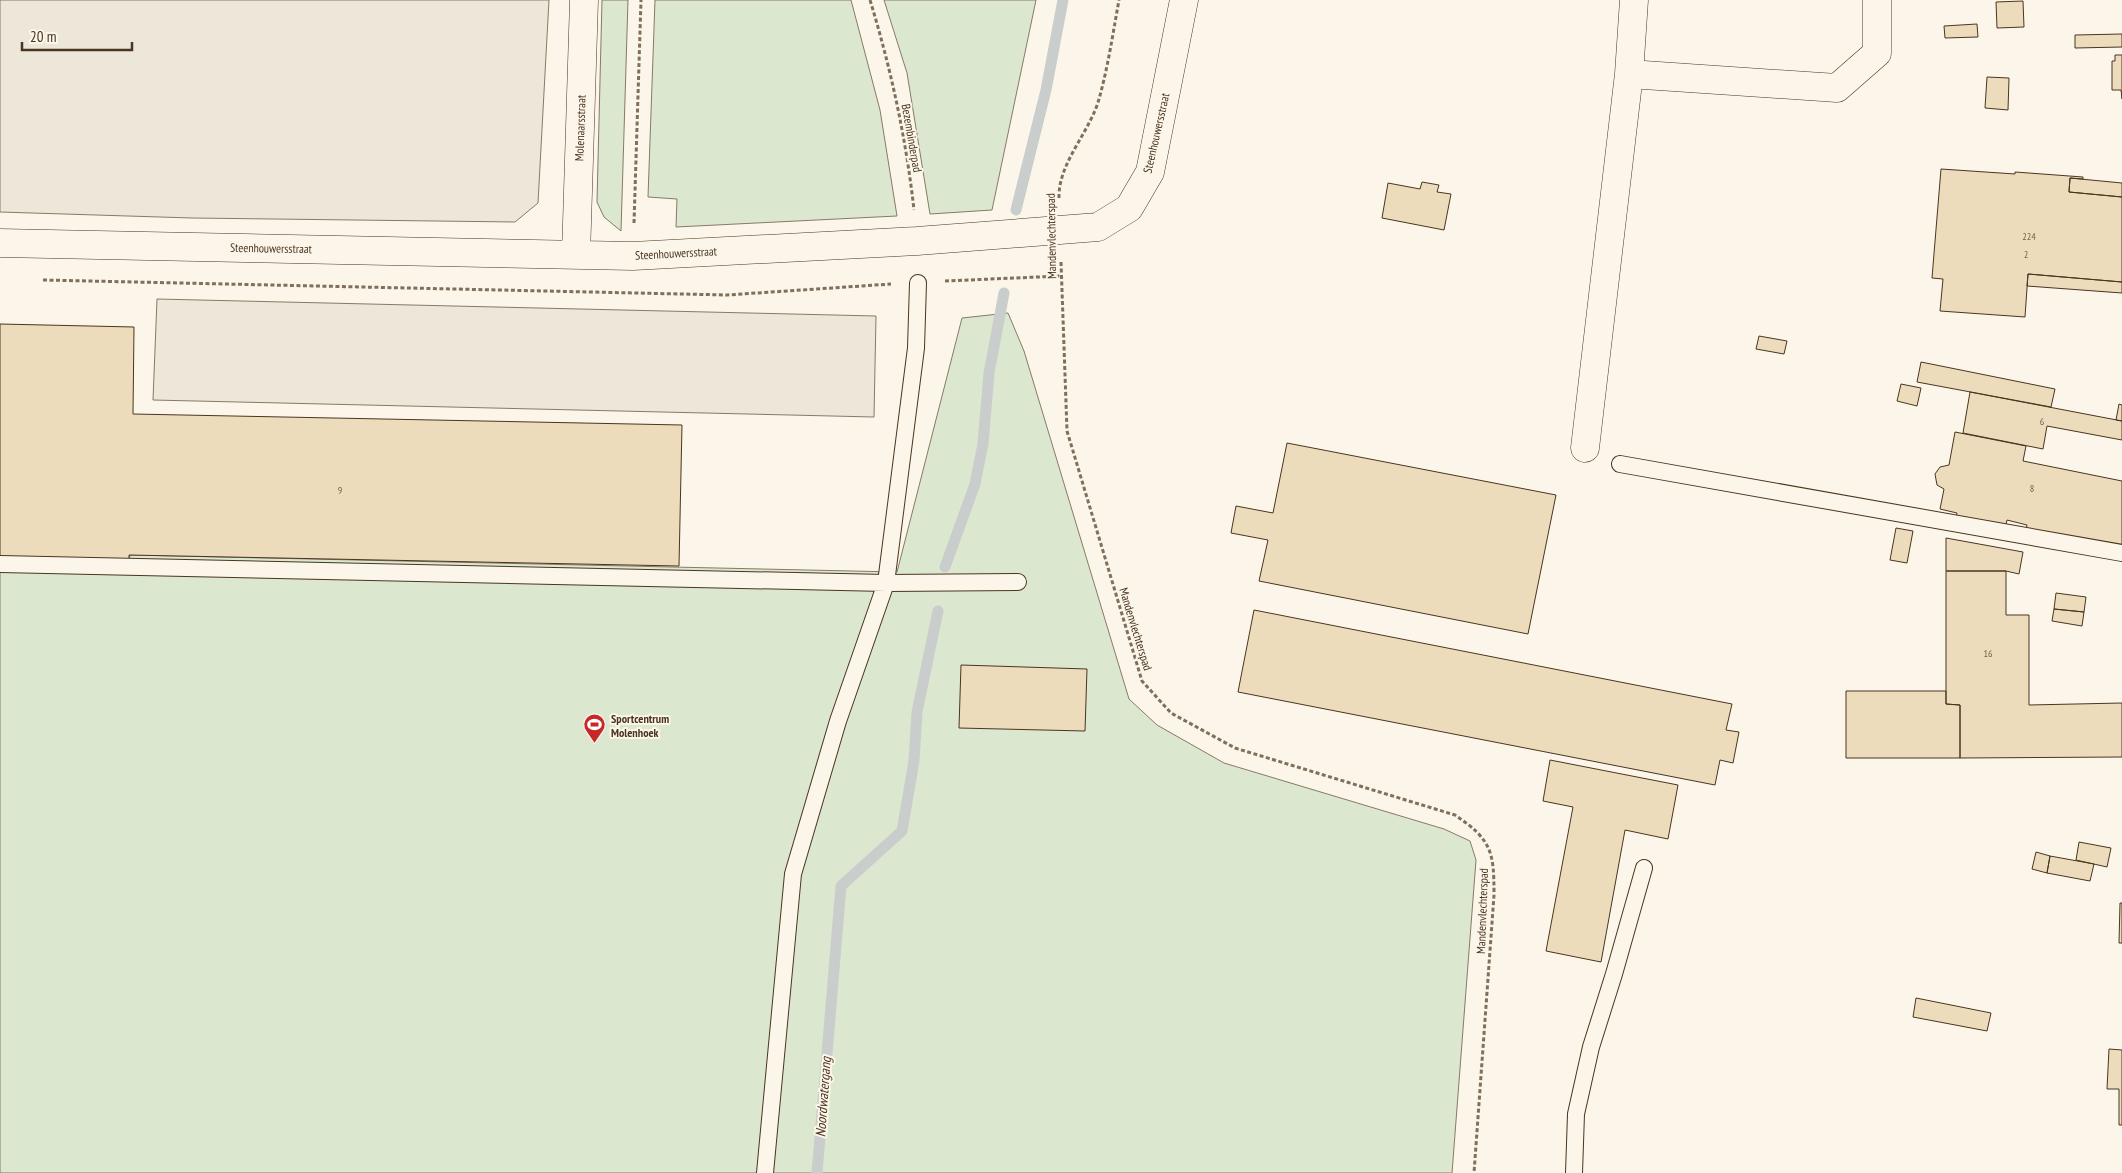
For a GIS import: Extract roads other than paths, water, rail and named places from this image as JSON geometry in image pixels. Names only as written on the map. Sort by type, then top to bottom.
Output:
[{"type":"street","name":"Molenaarsstraat","points":[[576,255],[584,0]]},
{"type":"street","name":"Steenhouwersstraat","points":[[0,243],[633,256],[917,241],[1098,227],[1129,208],[1150,172],[1184,0]]},
{"type":"street","points":[[1585,448],[1629,74],[1634,0]]},
{"type":"street","points":[[1629,74],[1837,88],[1877,53],[1877,0]]},
{"type":"lane","points":[[765,1173],[793,874],[838,721],[886,583],[916,348],[918,282]]},
{"type":"lane","points":[[1620,464],[2122,554]]},
{"type":"lane","points":[[0,564],[886,583],[1018,582]]},
{"type":"lane","points":[[1574,1173],[1576,1114],[1591,1047],[1644,868]]},
{"type":"waterway","points":[[1016,210],[1046,90],[1063,0]]},
{"type":"waterway","points":[[945,567],[975,484],[983,444],[989,373],[1004,293]]},
{"type":"waterway","name":"Noordwatergang","points":[[817,1173],[841,886],[902,831],[914,761],[917,712],[938,611]]},
{"type":"place","name":"Sportcentrum Molenhoek","points":[[595,744]]}]
